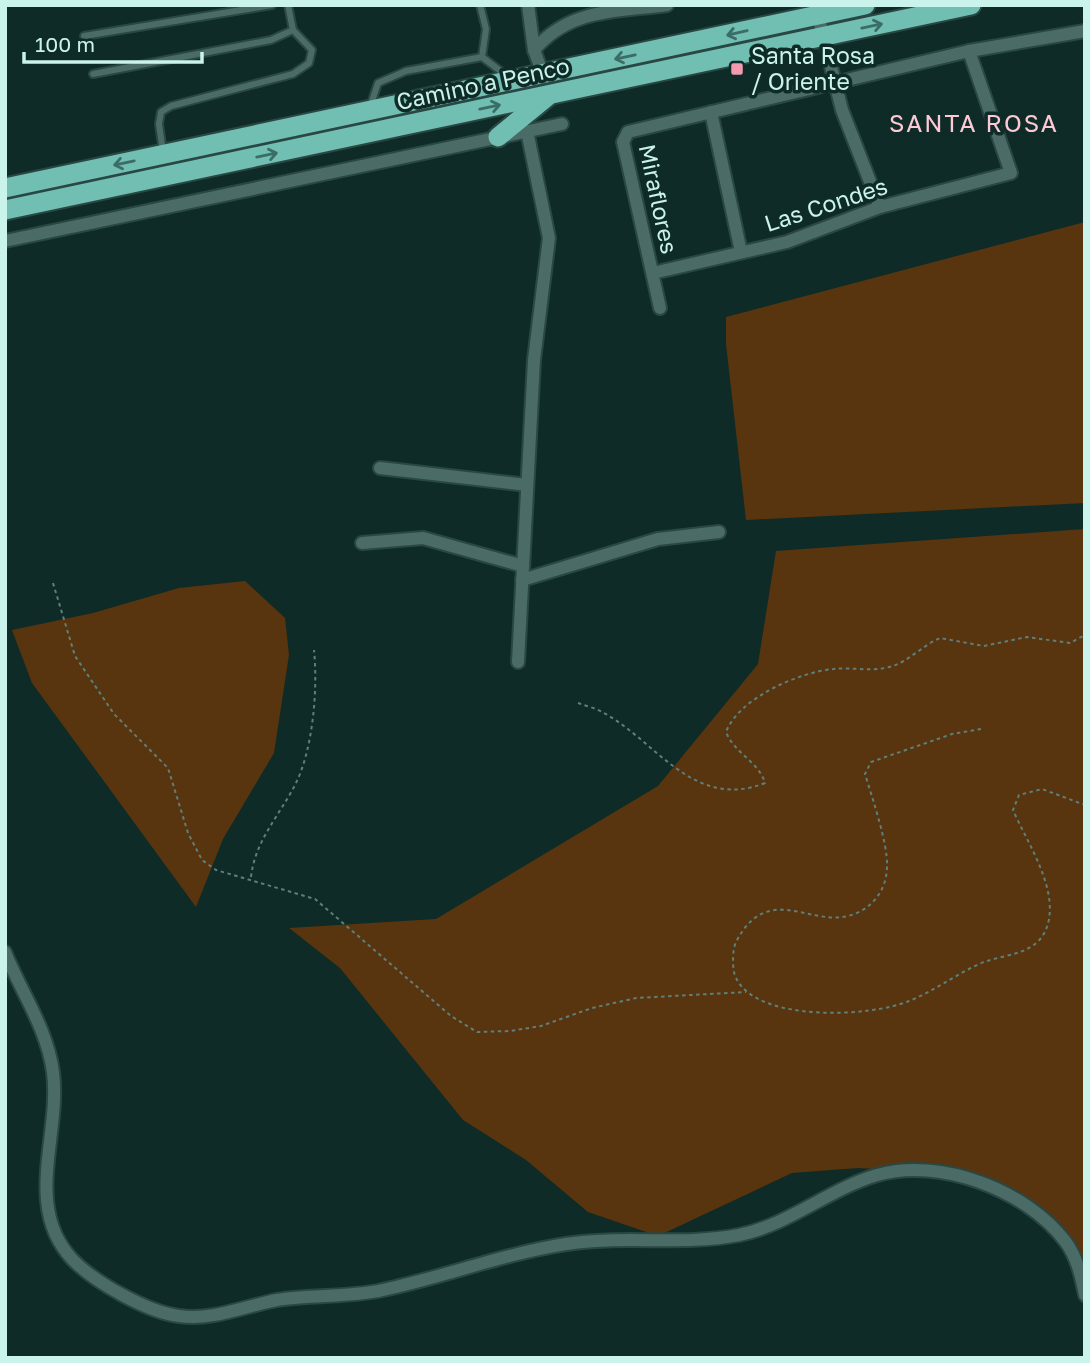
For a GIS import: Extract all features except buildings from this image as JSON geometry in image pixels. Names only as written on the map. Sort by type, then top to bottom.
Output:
[{"type":"highway","name":"Camino a Penco","points":[[5,188],[864,5]]},
{"type":"highway","name":"Camino a Penco","points":[[5,210],[971,5]]},
{"type":"highway","points":[[498,137],[551,94]]},
{"type":"street","points":[[528,5],[534,50],[543,74]]},
{"type":"street","points":[[534,50],[556,28],[579,17],[603,11],[667,5]]},
{"type":"street","points":[[818,15],[834,84],[880,207]]},
{"type":"street","points":[[741,253],[711,113],[969,51],[1085,31]]},
{"type":"street","name":"Las Condes","points":[[653,273],[787,242],[880,207],[1011,173],[969,51]]},
{"type":"street","name":"Miraflores","points":[[660,308],[623,142],[625,135],[632,130],[711,113]]},
{"type":"street","points":[[5,242],[562,124]]},
{"type":"street","points":[[518,662],[534,360],[549,232],[527,131]]},
{"type":"street","points":[[380,468],[527,485]]},
{"type":"street","points":[[522,580],[658,539],[719,531]]},
{"type":"street","points":[[362,543],[423,538],[523,566]]},
{"type":"street","points":[[5,952],[44,1036],[53,1071],[54,1098],[45,1198],[56,1237],[69,1256],[85,1271],[117,1291],[168,1315],[209,1316],[280,1300],[368,1292],[575,1242],[734,1236],[779,1222],[865,1179],[912,1170],[971,1181],[1028,1208],[1051,1226],[1070,1249],[1080,1271],[1085,1295]]},
{"type":"lane","points":[[84,36],[272,5]]},
{"type":"lane","points":[[163,155],[159,124],[161,112],[171,106],[293,74],[309,63],[312,50],[292,30],[288,5]]},
{"type":"lane","points":[[480,5],[486,29],[481,57]]},
{"type":"lane","points":[[93,74],[271,40],[292,30]]},
{"type":"lane","points":[[368,112],[379,83],[406,71],[481,57],[513,80]]},
{"type":"path","points":[[53,583],[75,656],[114,714],[168,768],[188,833],[202,860],[216,870],[251,878],[315,900],[452,1016],[477,1032],[541,1026],[592,1008],[636,998],[747,992]]},
{"type":"path","points":[[578,703],[604,713],[666,762],[699,783],[721,789],[749,789],[765,783],[763,775],[731,745],[726,732],[732,718],[753,698],[809,674],[834,668],[889,667],[940,638],[984,646],[1027,637],[1070,643],[1085,635]]},
{"type":"path","points":[[251,878],[254,853],[295,786],[306,759],[315,688],[314,650]]},
{"type":"path","points":[[981,729],[952,734],[871,762],[864,774],[888,864],[884,888],[873,904],[848,916],[794,908],[769,911],[743,928],[733,947],[734,967],[735,978],[747,992],[771,1006],[867,1013],[908,1002],[981,964],[1018,955],[1040,943],[1049,919],[1046,883],[1013,810],[1018,795],[1042,789],[1085,805]]},
{"type":"shaded area","points":[[1085,222],[1085,503],[746,520],[726,344],[726,317]]},
{"type":"shaded area","points":[[1085,529],[1085,1304],[1065,1246],[1041,1217],[976,1184],[926,1172],[858,1168],[792,1173],[658,1236],[588,1212],[526,1160],[463,1120],[340,968],[289,928],[436,919],[658,786],[758,664],[776,551]]},
{"type":"shaded area","points":[[245,581],[285,618],[289,655],[274,753],[223,839],[196,907],[32,683],[12,630],[93,613],[179,588]]},
{"type":"place","name":"Santa Rosa / Oriente","points":[[737,69]]},
{"type":"district","name":"SANTA ROSA","points":[[974,124]]}]
